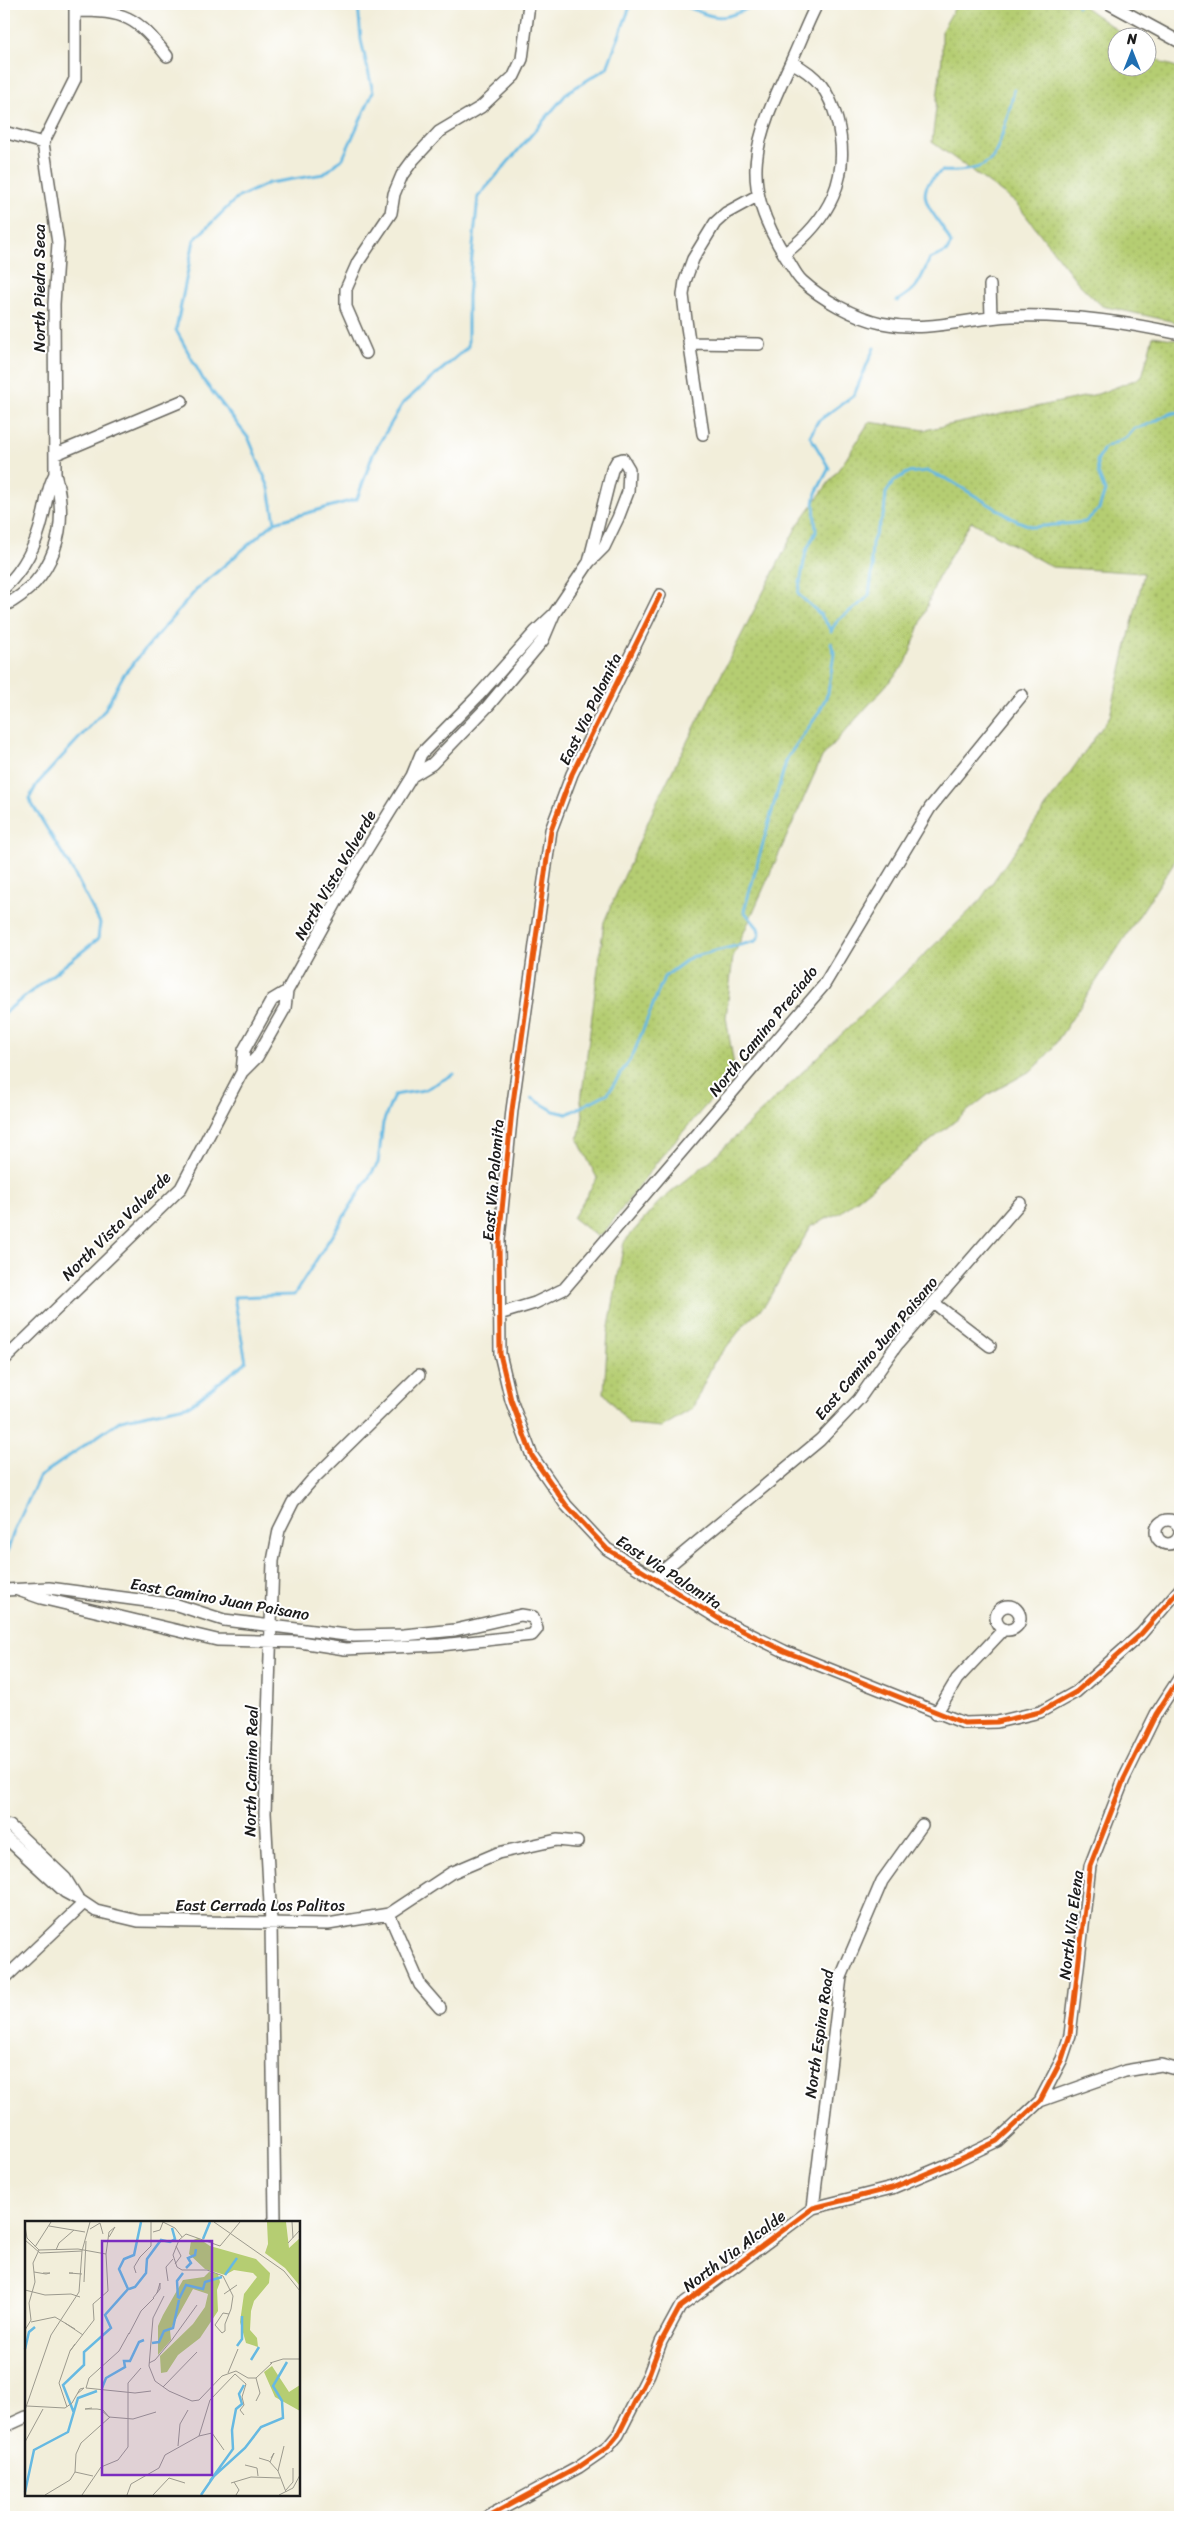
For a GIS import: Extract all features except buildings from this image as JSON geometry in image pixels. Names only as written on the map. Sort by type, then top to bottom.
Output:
[{"type":"street","points":[[366,353],[346,307],[346,289],[358,262],[391,213],[394,194],[402,175],[413,160],[439,132],[481,108],[514,76],[522,59],[529,4]]},
{"type":"street","points":[[817,4],[779,86],[759,137],[756,184],[757,196],[772,237],[801,280],[843,309],[882,323],[921,327],[952,325],[991,317],[1015,316],[1123,322],[1180,334]]},
{"type":"street","points":[[1110,4],[1180,42]]},
{"type":"street","points":[[4,132],[43,143],[75,79],[75,8],[109,11],[133,20],[150,33],[167,56]]},
{"type":"street","points":[[784,254],[801,241],[817,224],[835,192],[843,166],[838,126],[828,96],[810,72],[791,62]]},
{"type":"street","name":"North Piedra Seca","points":[[4,588],[28,557],[43,517],[48,486],[54,474],[56,454],[54,304],[58,243],[43,143]]},
{"type":"street","points":[[703,434],[683,295],[693,258],[703,240],[720,218],[757,196]]},
{"type":"street","points":[[990,285],[991,317]]},
{"type":"street","points":[[690,343],[759,344]]},
{"type":"street","points":[[56,454],[182,401]]},
{"type":"street","name":"North Vista Valverde","points":[[4,1360],[181,1188],[242,1072],[257,1057],[285,1008],[287,991],[354,870],[412,776],[432,764],[488,706],[543,640],[554,614],[589,562],[604,548],[628,492],[629,469],[623,459],[618,461],[612,470],[589,562]]},
{"type":"street","name":"North Piedra Seca","points":[[4,606],[22,597],[47,568],[57,542],[60,523],[59,490],[54,474]]},
{"type":"street","name":"East Via Palomita","points":[[660,595],[572,774],[551,830],[512,1110],[499,1240],[500,1354],[511,1400],[532,1456],[566,1505],[607,1549],[720,1620],[784,1652],[936,1714],[964,1723],[997,1722],[1040,1712],[1076,1692],[1141,1634],[1180,1589]]},
{"type":"street","name":"North Camino Preciado","points":[[499,1314],[535,1304],[564,1289],[745,1080],[824,985],[930,808],[1022,695]]},
{"type":"street","name":"East Camino Juan Paisano","points":[[654,1578],[820,1440],[859,1399],[896,1346],[1020,1203]]},
{"type":"street","points":[[934,1304],[990,1346]]},
{"type":"street","name":"North Camino Real","points":[[274,2221],[271,1922],[265,1813],[274,1555],[277,1538],[286,1512],[312,1480],[419,1375]]},
{"type":"street","name":"East Camino Juan Paisano","points":[[4,1590],[49,1588],[177,1605],[224,1620],[354,1636],[404,1635],[455,1630],[521,1615],[533,1617],[537,1629],[532,1635],[393,1648],[345,1649],[300,1642],[217,1640],[42,1598],[18,1590]]},
{"type":"street","points":[[936,1714],[957,1679],[1004,1629]]},
{"type":"street","name":"North Via Elena","points":[[1040,2100],[1062,2059],[1070,2035],[1090,1866],[1124,1779],[1156,1714],[1180,1677]]},
{"type":"street","points":[[4,1825],[10,1826],[65,1878],[81,1901],[4,1979]]},
{"type":"street","name":"North Espina Road","points":[[813,2208],[841,1977],[882,1881],[922,1825]]},
{"type":"street","name":"East Cerrada Los Palitos","points":[[4,1836],[65,1892],[96,1911],[110,1916],[138,1921],[328,1924],[388,1914],[451,1873],[475,1862],[546,1842],[566,1840],[577,1842]]},
{"type":"street","points":[[388,1914],[420,1985],[440,2008]]},
{"type":"street","points":[[1040,2100],[1125,2071],[1161,2065],[1180,2070]]},
{"type":"street","name":"North Via Alcalde","points":[[487,2517],[579,2467],[608,2447],[618,2435],[649,2374],[661,2342],[680,2307],[813,2208],[892,2188],[950,2164],[997,2141],[1040,2100]]},
{"type":"street","points":[[4,2427],[25,2417]]},
{"type":"green space","points":[[957,4],[1080,4],[1114,28],[1106,28],[1106,78],[1156,78],[1156,58],[1163,63],[1180,68],[1180,323],[1102,306],[1079,284],[1016,203],[932,142],[942,57],[942,30]]},
{"type":"green space","points":[[1153,336],[1180,340],[1180,853],[1052,1049],[1034,1069],[989,1094],[841,1212],[811,1226],[765,1305],[744,1325],[713,1364],[692,1409],[662,1427],[629,1424],[604,1393],[608,1333],[624,1242],[659,1202],[711,1160],[978,903],[1110,716],[1144,573],[1052,567],[971,521],[937,579],[906,663],[822,757],[733,957],[726,1017],[735,1072],[660,1158],[603,1234],[596,1236],[573,1218],[597,1178],[578,1140],[583,1115],[581,1101],[604,922],[658,799],[797,526],[846,459],[869,422],[925,430],[1098,394],[1142,377]]},
{"type":"waterway","points":[[4,1013],[98,939],[100,923],[74,873],[29,799],[37,784],[104,711],[124,674],[197,589],[275,522],[269,488],[249,439],[204,381],[176,330],[194,240],[237,198],[269,183],[324,174],[343,158],[373,92],[361,40],[358,4]]},
{"type":"waterway","points":[[275,522],[357,499],[373,454],[403,403],[468,347],[468,296],[478,197],[568,92],[607,68],[631,4]]},
{"type":"waterway","points":[[681,4],[702,13],[719,17],[735,14],[756,4]]},
{"type":"waterway","points":[[897,301],[915,287],[921,279],[930,259],[946,252],[951,244],[947,234],[929,207],[926,189],[931,180],[942,171],[962,171],[976,168],[989,162],[996,152],[1002,135],[1014,90]]},
{"type":"waterway","points":[[831,629],[819,613],[798,594],[806,551],[816,532],[814,504],[816,493],[829,468],[810,436],[818,421],[854,395],[874,348]]},
{"type":"waterway","points":[[831,632],[838,621],[869,595],[873,567],[871,561],[872,543],[884,513],[886,493],[894,481],[907,473],[927,471],[949,480],[1015,520],[1033,527],[1085,522],[1099,509],[1105,491],[1098,473],[1097,461],[1104,448],[1127,437],[1135,428],[1148,425],[1168,415],[1180,412]]},
{"type":"waterway","points":[[532,1098],[554,1111],[567,1114],[608,1093],[633,1055],[664,977],[691,957],[756,941],[760,935],[758,928],[744,911],[787,758],[818,714],[828,693],[834,653],[831,643]]},
{"type":"waterway","points":[[4,1562],[13,1534],[39,1477],[121,1420],[190,1405],[246,1362],[234,1297],[294,1295],[378,1163],[383,1123],[394,1095],[424,1090],[454,1074]]},
{"type":"cycle path","points":[[660,595],[572,774],[551,830],[512,1110],[499,1240],[500,1354],[511,1400],[532,1456],[566,1505],[607,1549],[721,1620],[784,1651],[964,1723],[997,1722],[1040,1712],[1076,1692],[1141,1634],[1180,1589]]},
{"type":"cycle path","points":[[487,2517],[579,2467],[608,2447],[618,2435],[649,2374],[661,2342],[680,2307],[813,2208],[892,2188],[949,2164],[997,2141],[1040,2101],[1062,2059],[1070,2035],[1090,1866],[1124,1779],[1156,1714],[1180,1677]]}]
